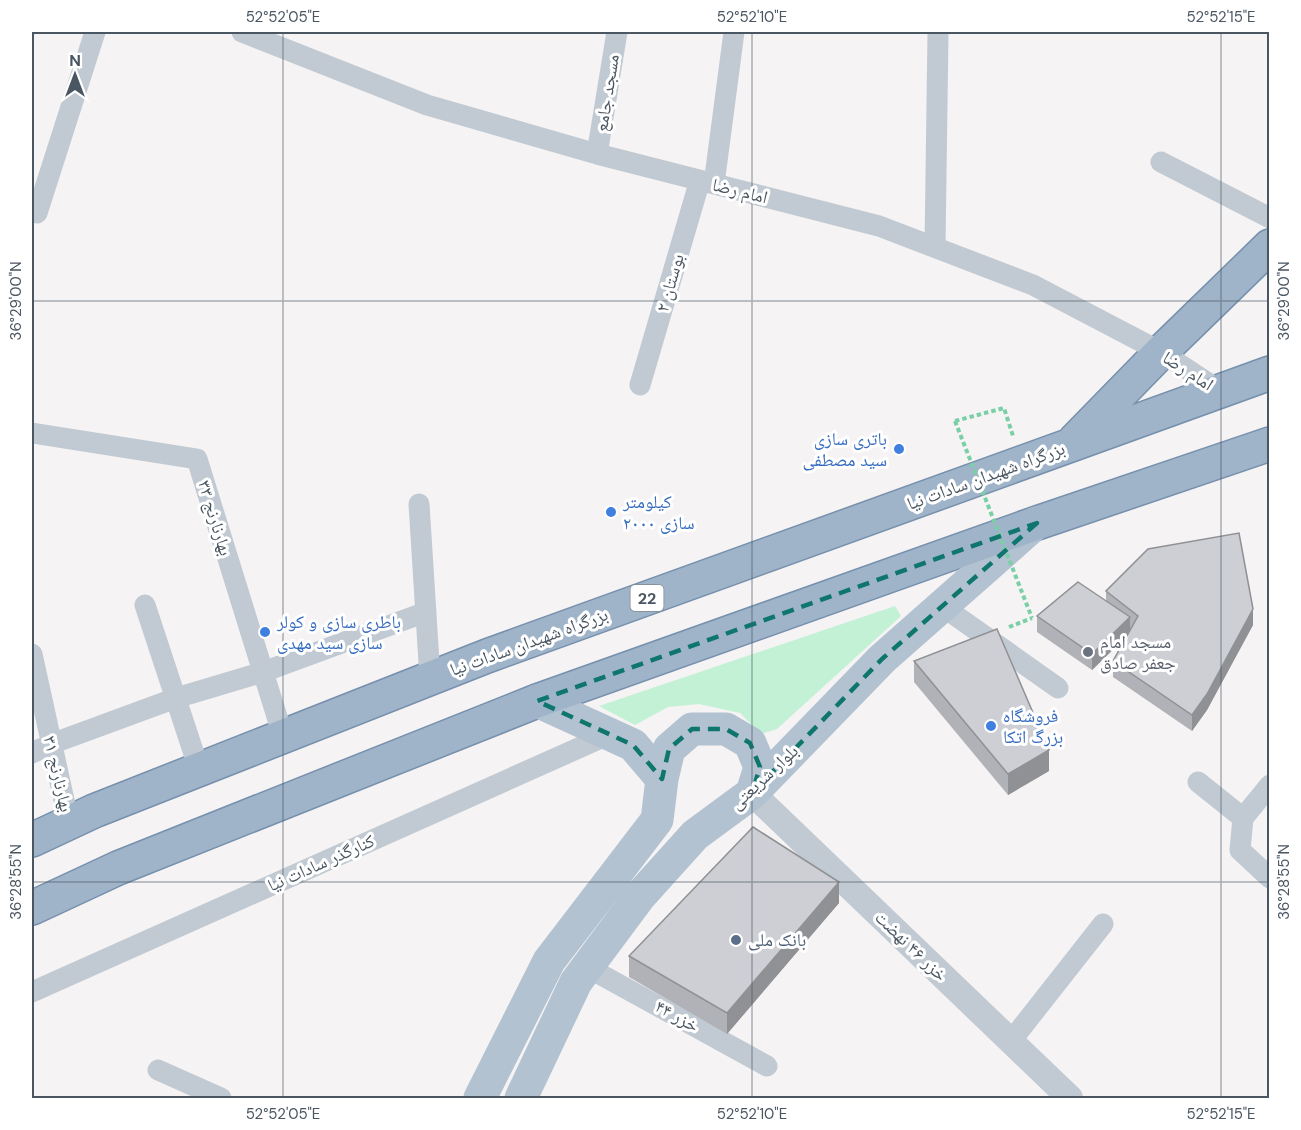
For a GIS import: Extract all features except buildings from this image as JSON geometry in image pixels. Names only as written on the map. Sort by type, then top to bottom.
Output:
[{"type":"highway","points":[[1070,446],[1161,352],[1267,259]]},
{"type":"highway","name":"بزرگراه شهیدان سادات نیا","points":[[32,840],[199,769],[430,678],[1269,373]]},
{"type":"highway","points":[[32,908],[118,868],[537,701],[1037,523],[1269,444]]},
{"type":"main road","name":"بلوار شریعتی","points":[[521,1098],[576,982],[640,896],[695,835],[752,793],[882,659],[1037,523]]},
{"type":"main road","points":[[537,701],[633,745],[662,779]]},
{"type":"main road","points":[[480,1098],[549,961],[657,820],[662,779],[669,749],[692,729],[726,729],[750,744],[760,767],[752,793]]},
{"type":"street","points":[[33,216],[95,32]]},
{"type":"street","name":"امام رضا","points":[[242,32],[428,105],[597,154],[879,226],[1033,285],[1161,352],[1220,391]]},
{"type":"street","name":"مسجد جامع","points":[[597,154],[618,32]]},
{"type":"street","name":"بوستان ۲","points":[[640,385],[707,182],[734,32]]},
{"type":"street","points":[[935,247],[938,32]]},
{"type":"street","points":[[1161,162],[1269,218]]},
{"type":"street","name":"بهارنارنج ۳۳","points":[[32,433],[197,459],[282,736]]},
{"type":"street","points":[[419,504],[430,678]]},
{"type":"street","points":[[145,605],[199,769]]},
{"type":"street","points":[[942,606],[1058,688]]},
{"type":"street","points":[[32,753],[176,698],[263,672],[426,612]]},
{"type":"street","name":"بهارنارنج ۳۱","points":[[32,654],[69,823]]},
{"type":"street","name":"کنارگذر سادات نیا","points":[[32,992],[610,734]]},
{"type":"street","points":[[1198,782],[1243,818]]},
{"type":"street","points":[[1269,785],[1243,818],[1240,850],[1269,879]]},
{"type":"street","name":"خزر ۴۶ نهضت","points":[[752,793],[1070,1098]]},
{"type":"street","points":[[1011,1041],[1104,924]]},
{"type":"street","name":"خزر ۴۴","points":[[586,967],[767,1066]]},
{"type":"street","points":[[158,1070],[221,1098]]},
{"type":"path","points":[[998,631],[1032,618],[955,421],[1004,408]]},
{"type":"highlighted area","points":[[1037,523],[882,659],[752,793],[760,767],[750,743],[726,729],[692,729],[669,749],[662,779],[633,745],[537,701]]},
{"type":"green space","points":[[895,606],[901,616],[777,729],[761,734],[740,713],[699,704],[668,707],[635,725],[599,706]]},
{"type":"place","name":"باتری سازی سید مصطفی","points":[[899,449]]},
{"type":"place","name":"کیلومتر سازی ۲۰۰۰","points":[[611,512]]},
{"type":"place","name":"باطری سازی و کولر سازی سید مهدی","points":[[265,632]]},
{"type":"place","name":"مسجد امام جعفر صادق","points":[[1088,652]]},
{"type":"place","name":"فروشگاه بزرگ اتکا","points":[[991,726]]},
{"type":"place","name":"بانک ملی","points":[[736,940]]}]
